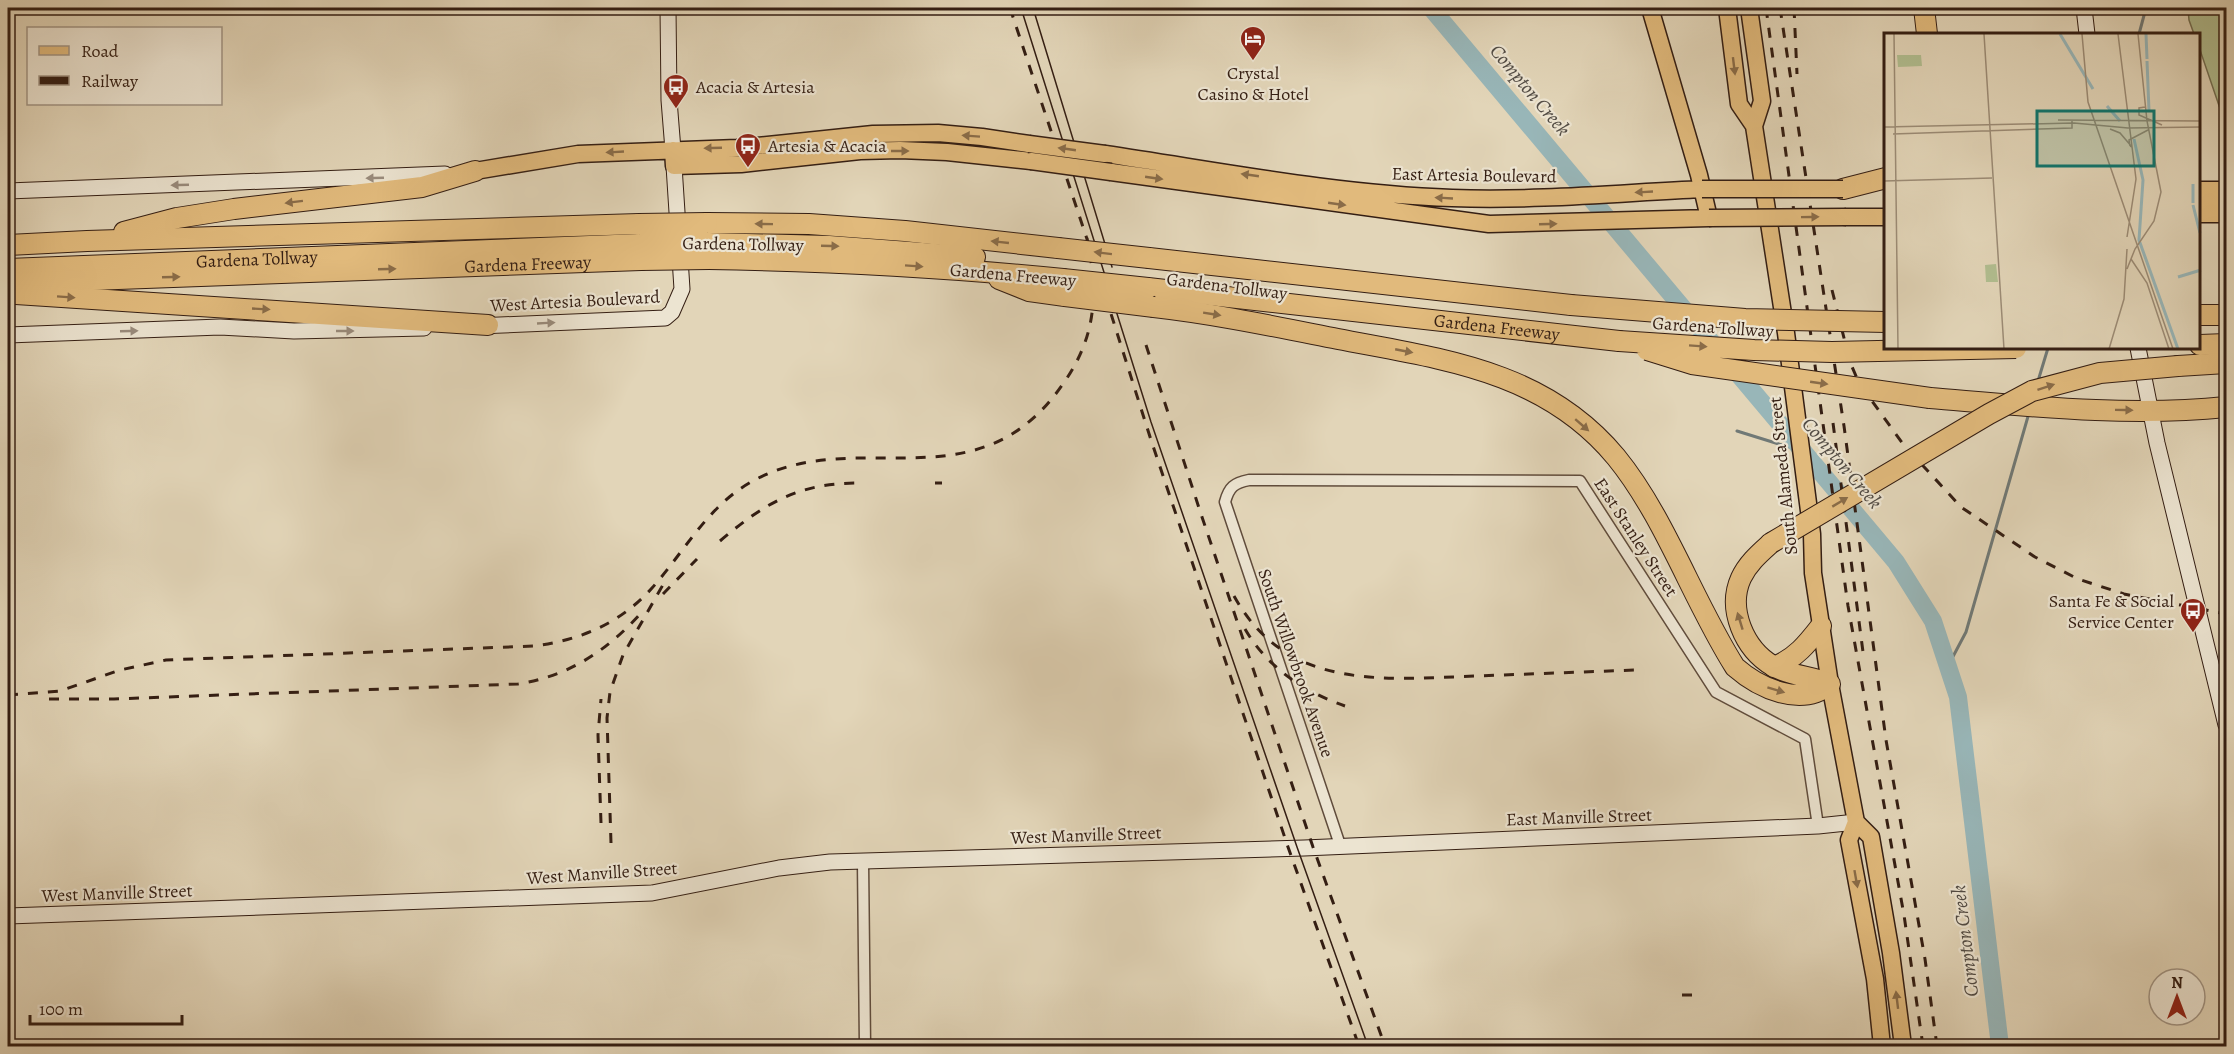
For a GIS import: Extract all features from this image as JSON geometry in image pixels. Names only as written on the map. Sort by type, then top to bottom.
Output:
[{"type":"highway","points":[[1924,8],[1927,33]]},
{"type":"highway","points":[[87,241],[177,218],[422,187],[475,171]]},
{"type":"highway","points":[[1843,189],[1884,179]]},
{"type":"highway","points":[[2201,197],[2226,208]]},
{"type":"highway","name":"Gardena Freeway","points":[[8,245],[639,224],[820,225],[905,231],[1062,272],[1147,274],[1223,267],[1576,311],[1745,319],[1884,322]]},
{"type":"highway","name":"Gardena Tollway","points":[[8,256],[600,238],[613,225]]},
{"type":"highway","name":"Gardena Tollway","points":[[708,251],[829,246],[905,250],[1062,272]]},
{"type":"highway","name":"Gardena Freeway","points":[[8,283],[640,252],[708,251],[980,270],[1029,291],[1062,272],[1147,274]]},
{"type":"highway","name":"Gardena Tollway","points":[[8,269],[640,252]]},
{"type":"highway","points":[[1062,272],[1154,307],[1214,314],[1457,362],[1502,376],[1546,398],[1583,426],[1621,465],[1647,502],[1735,666],[1759,684],[1788,694],[1823,690],[1830,684]]},
{"type":"highway","name":"Gardena Tollway","points":[[1147,274],[1451,311],[1471,324]]},
{"type":"highway","points":[[8,293],[488,325]]},
{"type":"highway","name":"Gardena Tollway","points":[[1576,311],[1779,331],[1884,333]]},
{"type":"highway","points":[[2201,315],[2226,315]]},
{"type":"highway","name":"Gardena Freeway","points":[[1471,324],[1619,341],[1754,350],[1832,352],[1924,350]]},
{"type":"highway","points":[[2201,325],[2226,324]]},
{"type":"highway","points":[[1619,341],[1692,364],[1930,398],[2056,409],[2150,411],[2226,407]]},
{"type":"highway","points":[[2201,345],[2226,344]]},
{"type":"highway","points":[[1830,684],[1774,666],[1758,655],[1747,641],[1736,609],[1741,578],[1757,555],[1771,543],[2015,398],[2052,384],[2119,370],[2226,363]]},
{"type":"highway","points":[[1774,666],[1790,660],[1802,651],[1821,626]]},
{"type":"main road","points":[[1650,8],[1709,218]]},
{"type":"main road","name":"South Alameda Street","points":[[1727,8],[1739,104],[1754,126],[1786,333],[1812,534],[1811,562],[1830,684],[1856,822],[1849,840],[1875,979],[1882,1047]]},
{"type":"main road","name":"South Alameda Street","points":[[1749,8],[1762,101],[1754,126]]},
{"type":"main road","name":"East Artesia Boulevard","points":[[674,158],[737,148],[873,134],[938,134],[982,137],[1105,154],[1197,176]]},
{"type":"main road","name":"East Artesia Boulevard","points":[[674,158],[741,164],[860,152],[900,150],[946,152],[1111,172],[1197,176],[1382,202],[1489,224],[1524,225],[1709,218],[1884,217]]},
{"type":"main road","points":[[475,171],[578,154],[674,158]]},
{"type":"main road","name":"East Artesia Boulevard","points":[[1382,202],[1502,199],[1701,183],[1884,189]]},
{"type":"main road","points":[[2201,190],[2226,190]]},
{"type":"main road","points":[[2201,214],[2226,214]]},
{"type":"main road","name":"South Alameda Street","points":[[1856,822],[1871,837],[1891,952],[1903,1047]]},
{"type":"street","points":[[668,8],[669,100],[674,158]]},
{"type":"street","points":[[2084,8],[2087,33]]},
{"type":"street","name":"West Artesia Boulevard","points":[[8,334],[220,327],[294,331],[381,331],[664,318],[669,315],[682,289],[674,158]]},
{"type":"street","points":[[8,191],[414,177],[475,171]]},
{"type":"street","points":[[2138,350],[2150,411],[2226,724]]},
{"type":"street","name":"East Stanley Street","points":[[1228,490],[1236,483],[1249,480],[1580,481],[1716,692],[1805,739],[1818,826]]},
{"type":"street","name":"South Willowbrook Avenue","points":[[1228,490],[1225,502],[1340,845]]},
{"type":"street","name":"East Manville Street","points":[[1304,848],[1565,838],[1818,826],[1856,822]]},
{"type":"street","name":"West Manville Street","points":[[8,916],[642,894],[693,886],[787,866],[830,862],[1304,848]]},
{"type":"street","points":[[863,862],[865,1047]]},
{"type":"green space","points":[[2188,8],[2226,8],[2226,126],[2201,53],[2201,33],[2194,33]]},
{"type":"waterway","name":"Compton Creek","points":[[1431,8],[1896,562],[1933,621],[1958,697],[2000,1046]]},
{"type":"waterway","points":[[2139,33],[2146,8]]},
{"type":"waterway","points":[[2038,381],[2047,350]]},
{"type":"waterway","points":[[1948,666],[1966,632],[2029,413]]},
{"type":"waterway","points":[[1737,431],[1795,449]]},
{"type":"tram line","points":[[1021,8],[1151,422],[1368,1046]]},
{"type":"tram line","points":[[1033,8],[1112,267]]},
{"type":"railway","points":[[1010,8],[1089,245]]},
{"type":"railway","points":[[1766,8],[1848,606],[1904,915],[1923,1046]]},
{"type":"railway","points":[[1780,8],[1844,426],[1886,740],[1925,959],[1937,1046]]},
{"type":"railway","points":[[1794,8],[1797,74]]},
{"type":"railway","points":[[8,695],[60,691],[120,670],[166,660],[533,646],[583,635],[613,620],[640,600],[664,574],[709,517],[735,492],[751,482],[791,466],[833,459],[915,458],[955,454],[994,443],[1031,420],[1065,381],[1076,364],[1089,329],[1093,277],[1087,238]]},
{"type":"railway","points":[[1099,276],[1151,440],[1288,847],[1359,1046]]},
{"type":"railway","points":[[1832,290],[1850,362],[1859,383],[1903,444],[1961,507],[2035,557],[2078,579],[2124,594],[2226,614]]},
{"type":"railway","points":[[1146,345],[1313,847],[1385,1046]]},
{"type":"railway","points":[[1833,423],[1863,652]]},
{"type":"railway","points":[[720,541],[752,516],[800,491],[837,484],[859,483]]},
{"type":"railway","points":[[935,483],[942,483]]},
{"type":"railway","points":[[663,594],[697,559]]},
{"type":"railway","points":[[611,843],[607,718],[610,692],[623,655],[664,583]]},
{"type":"railway","points":[[1234,596],[1256,627],[1281,649],[1310,664],[1340,673],[1407,678],[1636,670]]},
{"type":"railway","points":[[49,699],[114,699],[518,684],[554,675],[586,660],[615,639],[642,612]]},
{"type":"railway","points":[[1245,629],[1254,643],[1275,666],[1301,686],[1345,706]]},
{"type":"railway","points":[[601,699],[598,735],[601,823]]},
{"type":"railway","points":[[1682,995],[1694,995]]},
{"type":"place","name":"Crystal Casino & Hotel","points":[[1253,62]]},
{"type":"place","name":"Acacia & Artesia","points":[[676,110]]},
{"type":"place","name":"Artesia & Acacia","points":[[748,169]]},
{"type":"place","name":"Santa Fe & Social Service Center","points":[[2193,634]]}]
